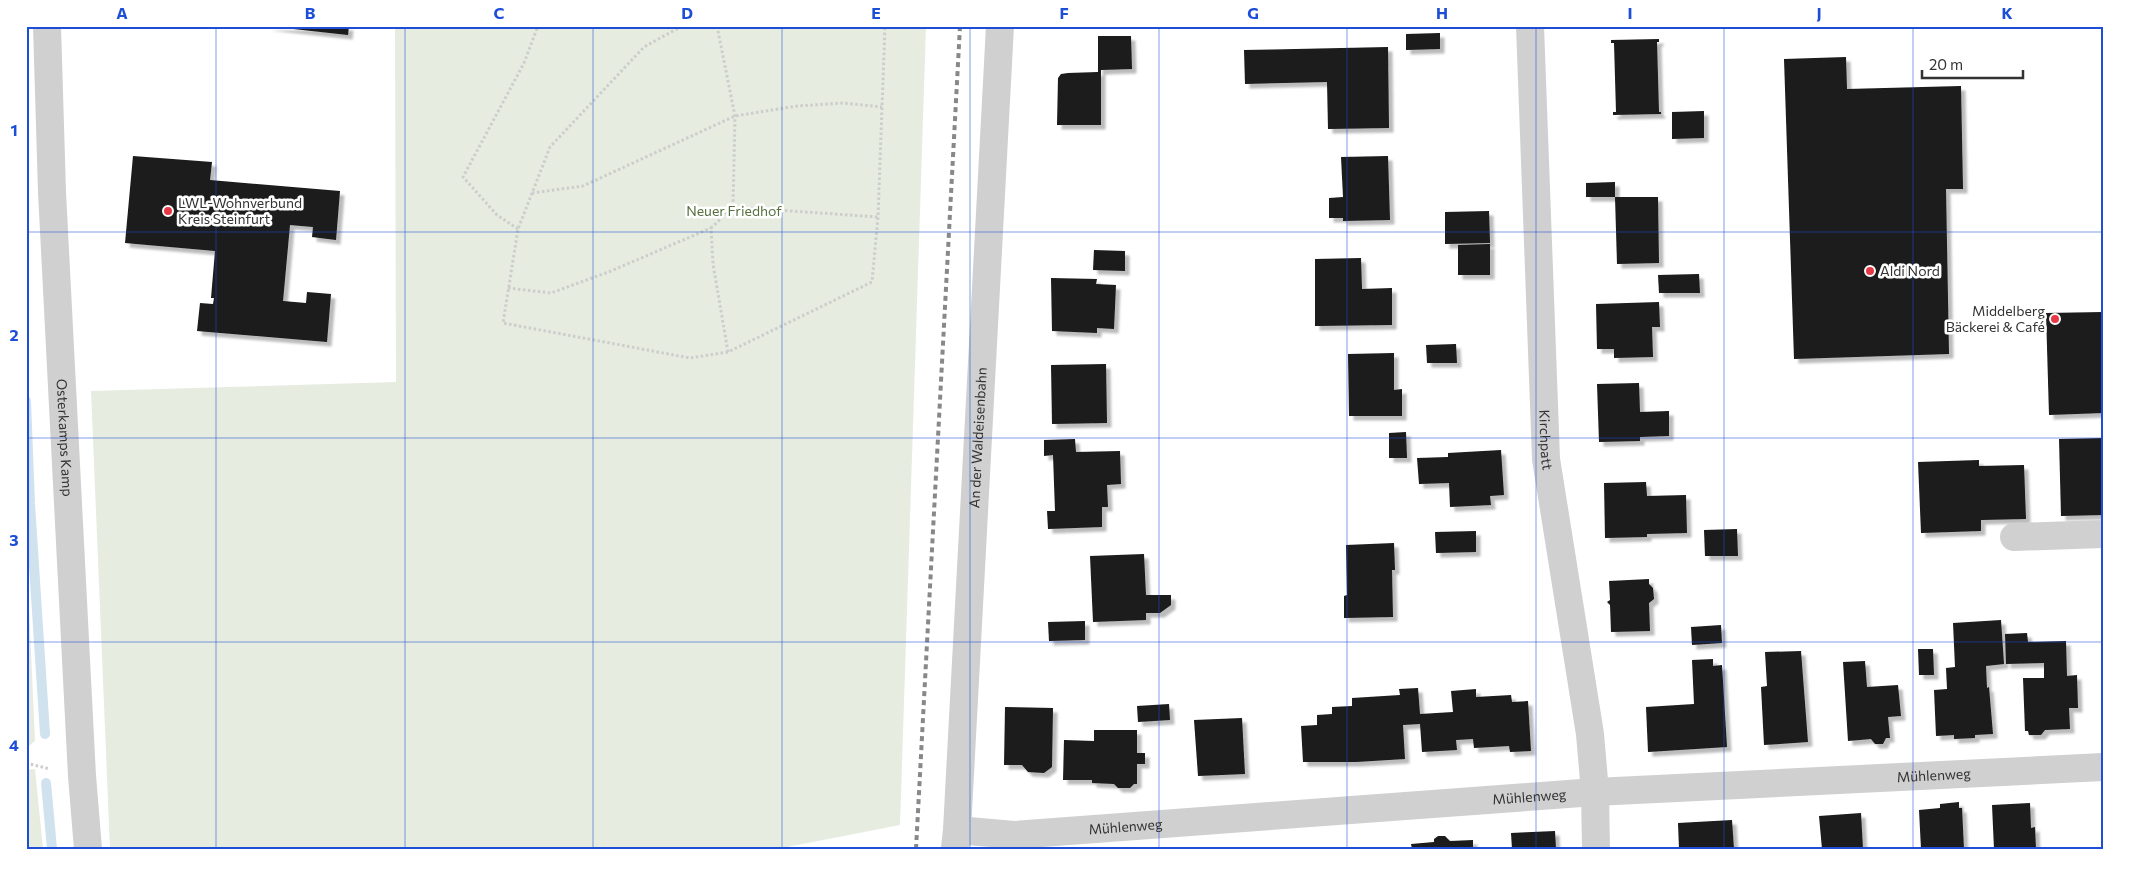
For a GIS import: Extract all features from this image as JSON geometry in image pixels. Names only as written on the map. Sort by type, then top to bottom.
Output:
[{"type":"street","name":"Osterkamps Kamp","points":[[48,26],[52,192],[82,776],[88,849]]},
{"type":"street","name":"An der Waldeisenbahn","points":[[956,839],[1000,26]]},
{"type":"street","name":"Kirchpatt","points":[[1530,26],[1546,459],[1590,734],[1595,792],[1596,849]]},
{"type":"street","points":[[2014,536],[2103,534]]},
{"type":"street","name":"Mühlenweg","points":[[956,839],[1595,792],[2103,767]]},
{"type":"path","points":[[518,229],[497,215],[464,177],[524,63],[538,26]]},
{"type":"path","points":[[682,26],[644,47],[550,147],[518,229],[503,323],[690,358],[728,352],[872,282],[878,217],[885,26]]},
{"type":"path","points":[[508,288],[551,293],[611,271],[711,228],[732,207],[735,116],[717,26]]},
{"type":"path","points":[[532,193],[583,186],[735,116],[797,106],[843,103],[882,107]]},
{"type":"path","points":[[732,207],[878,217]]},
{"type":"path","points":[[711,228],[713,264],[728,352]]},
{"type":"green space","name":"Neuer Friedhof","points":[[395,26],[926,26],[900,825],[777,849],[110,849],[91,391],[396,382]]},
{"type":"green space","points":[[26,541],[35,741],[26,748]]},
{"type":"green space","points":[[35,769],[43,849],[26,849],[26,770]]},
{"type":"building","points":[[266,26],[349,26],[348,35]]},
{"type":"building","points":[[1440,33],[1440,49],[1406,50],[1406,34]]},
{"type":"building","points":[[1098,36],[1131,36],[1132,69],[1101,70],[1101,125],[1057,125],[1058,78],[1061,74],[1098,72]]},
{"type":"building","points":[[1659,39],[1659,42],[1657,42],[1659,112],[1661,114],[1613,115],[1613,112],[1616,112],[1614,43],[1611,43],[1611,40]]},
{"type":"building","points":[[1388,47],[1389,128],[1328,129],[1327,82],[1245,84],[1244,50]]},
{"type":"building","name":"Aldi Nord","points":[[1846,57],[1847,89],[1961,86],[1963,189],[1946,189],[1949,354],[1794,359],[1784,59]]},
{"type":"building","points":[[1704,111],[1704,138],[1672,139],[1672,112]]},
{"type":"building","points":[[133,156],[212,162],[210,180],[340,191],[336,240],[312,237],[313,227],[290,225],[283,301],[306,303],[307,292],[331,294],[327,342],[197,331],[200,303],[213,304],[214,298],[211,298],[215,251],[125,243]]},
{"type":"building","points":[[1388,156],[1390,220],[1343,221],[1343,218],[1329,218],[1329,198],[1343,197],[1341,157]]},
{"type":"building","points":[[1615,182],[1615,197],[1586,197],[1586,183]]},
{"type":"building","points":[[1615,197],[1658,197],[1659,263],[1617,264]]},
{"type":"building","points":[[1489,211],[1490,243],[1445,244],[1445,212]]},
{"type":"building","points":[[1490,244],[1490,275],[1458,275],[1458,245]]},
{"type":"building","points":[[1094,250],[1125,251],[1125,271],[1093,270]]},
{"type":"building","points":[[1361,258],[1362,289],[1392,288],[1392,325],[1315,326],[1315,259]]},
{"type":"building","points":[[1699,274],[1700,293],[1659,293],[1658,275]]},
{"type":"building","points":[[1051,278],[1097,279],[1096,284],[1116,285],[1114,329],[1097,328],[1097,333],[1052,331]]},
{"type":"building","points":[[1659,302],[1660,327],[1652,327],[1653,357],[1614,358],[1614,349],[1597,349],[1596,304]]},
{"type":"building","points":[[2103,312],[2103,413],[2049,415],[2046,313]]},
{"type":"building","points":[[1456,344],[1457,363],[1427,363],[1426,345]]},
{"type":"building","points":[[1394,353],[1394,390],[1402,389],[1402,416],[1349,416],[1348,354]]},
{"type":"building","points":[[1106,364],[1107,423],[1052,424],[1051,365]]},
{"type":"building","points":[[1639,383],[1640,412],[1669,411],[1669,436],[1640,437],[1640,441],[1599,442],[1597,384]]},
{"type":"building","points":[[1406,432],[1407,458],[1389,458],[1389,433]]},
{"type":"building","points":[[2103,438],[2103,515],[2061,516],[2059,439]]},
{"type":"building","points":[[1075,439],[1076,452],[1120,451],[1121,484],[1107,485],[1108,507],[1102,507],[1102,527],[1048,529],[1047,511],[1055,511],[1053,455],[1044,456],[1044,440]]},
{"type":"building","points":[[1501,450],[1504,495],[1490,496],[1491,505],[1450,507],[1449,483],[1419,484],[1417,458],[1448,457],[1448,453]]},
{"type":"building","points":[[1979,460],[1979,466],[2024,465],[2026,519],[1981,520],[1981,531],[1921,533],[1918,462]]},
{"type":"building","points":[[1646,482],[1647,496],[1686,495],[1687,533],[1647,534],[1647,537],[1605,538],[1604,483]]},
{"type":"building","points":[[1737,529],[1738,556],[1705,556],[1704,530]]},
{"type":"building","points":[[1476,531],[1476,552],[1436,553],[1435,532]]},
{"type":"building","points":[[1394,543],[1395,570],[1392,570],[1393,617],[1344,618],[1344,596],[1347,595],[1346,545]]},
{"type":"building","points":[[1144,554],[1146,595],[1171,595],[1171,605],[1160,613],[1146,613],[1146,620],[1093,622],[1090,556]]},
{"type":"building","points":[[1649,579],[1649,584],[1653,588],[1654,599],[1649,603],[1650,631],[1611,632],[1610,605],[1607,602],[1610,600],[1609,581]]},
{"type":"building","points":[[2001,620],[2004,664],[1986,666],[1993,734],[1975,735],[1975,738],[1954,739],[1954,735],[1936,736],[1934,690],[1947,689],[1946,668],[1955,667],[1953,623]]},
{"type":"building","points":[[1085,621],[1085,640],[1049,641],[1048,622]]},
{"type":"building","points":[[1721,625],[1722,643],[1692,645],[1691,627]]},
{"type":"building","points":[[2027,633],[2028,642],[2066,641],[2067,676],[2077,675],[2078,708],[2069,708],[2070,729],[2045,730],[2041,735],[2029,735],[2028,731],[2025,731],[2023,678],[2044,678],[2044,663],[2006,664],[2005,634]]},
{"type":"building","points":[[1918,649],[1933,649],[1934,675],[1919,675]]},
{"type":"building","points":[[1801,651],[1808,742],[1764,745],[1761,687],[1767,686],[1765,652]]},
{"type":"building","points":[[1713,659],[1713,666],[1722,665],[1727,747],[1648,752],[1646,707],[1694,704],[1692,660]]},
{"type":"building","points":[[1865,661],[1867,687],[1898,685],[1901,716],[1888,717],[1890,738],[1886,738],[1883,744],[1875,744],[1871,739],[1848,741],[1843,662]]},
{"type":"building","points":[[1418,688],[1420,714],[1453,712],[1451,691],[1476,689],[1476,697],[1511,695],[1512,702],[1528,701],[1531,751],[1510,752],[1509,746],[1474,748],[1473,739],[1456,740],[1457,750],[1422,752],[1420,724],[1403,725],[1405,759],[1356,762],[1303,762],[1301,726],[1317,725],[1317,715],[1332,714],[1332,707],[1352,706],[1352,698],[1400,695],[1399,689]]},
{"type":"building","points":[[1169,704],[1170,720],[1138,722],[1137,706]]},
{"type":"building","points":[[1005,707],[1053,708],[1052,767],[1044,773],[1028,772],[1022,765],[1004,765]]},
{"type":"building","points":[[1242,718],[1245,774],[1198,776],[1194,720]]},
{"type":"building","points":[[1094,730],[1137,730],[1137,753],[1145,753],[1145,764],[1137,764],[1137,784],[1130,788],[1118,788],[1114,784],[1092,783],[1092,780],[1063,780],[1064,740],[1094,741]]},
{"type":"building","points":[[1959,802],[1959,808],[1962,808],[1964,849],[1921,849],[1919,810],[1940,808],[1940,804]]},
{"type":"building","points":[[2030,803],[2031,828],[2035,827],[2036,849],[1994,849],[1992,805]]},
{"type":"building","points":[[1861,813],[1863,849],[1822,849],[1819,816]]},
{"type":"building","points":[[1732,820],[1734,849],[1679,849],[1678,823]]},
{"type":"building","points":[[1555,831],[1556,849],[1512,849],[1511,833]]},
{"type":"building","points":[[1438,836],[1445,836],[1450,841],[1473,840],[1473,849],[1412,849],[1411,844],[1434,842],[1434,839]]},
{"type":"waterway","points":[[26,401],[30,504],[45,734]]},
{"type":"waterway","points":[[46,783],[52,849]]},
{"type":"railway","points":[[916,849],[960,26]]},
{"type":"place","name":"LWL-Wohnverbund Kreis Steinfurt","points":[[168,211]]},
{"type":"place","name":"Aldi Nord","points":[[1870,271]]},
{"type":"place","name":"Middelberg Bäckerei & Café","points":[[2055,319]]}]
